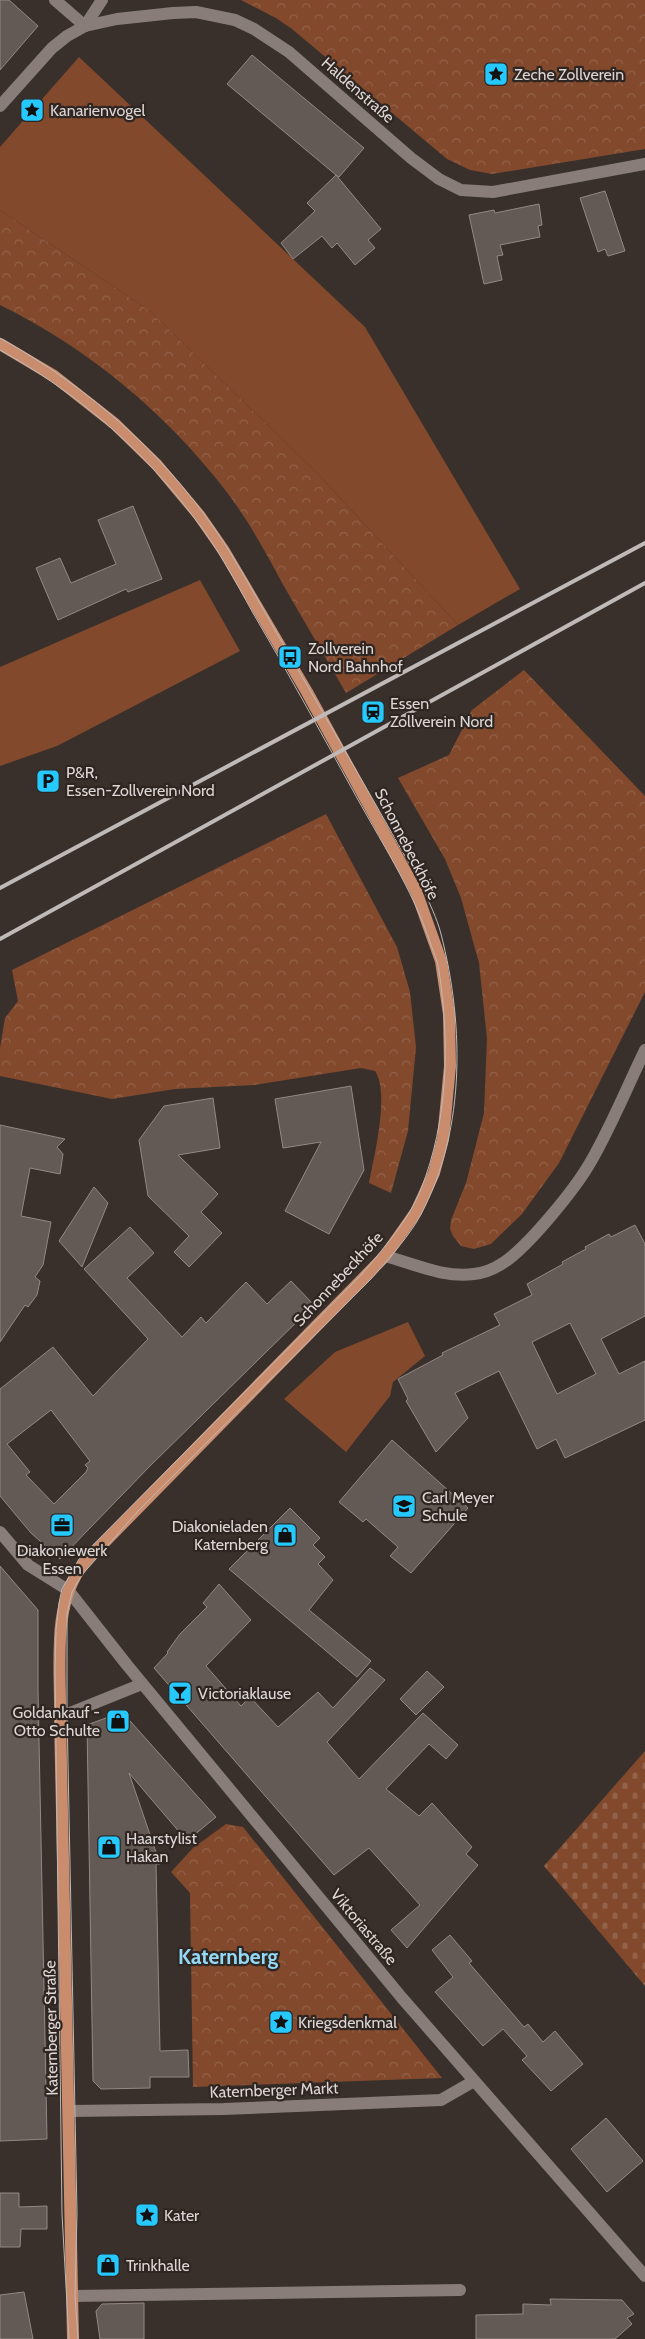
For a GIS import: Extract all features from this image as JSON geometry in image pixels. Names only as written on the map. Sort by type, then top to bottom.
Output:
[{"type":"main road","name":"Schonnebeckhöfe","points":[[0,344],[54,376],[110,420],[157,465],[199,515],[224,551],[307,692],[416,891],[442,961],[449,1014],[450,1066],[443,1139],[434,1173],[416,1212],[386,1256],[84,1563],[68,1590]]},
{"type":"main road","name":"Katernberger Straße","points":[[68,1590],[61,1630],[60,1716],[73,2339]]},
{"type":"street","points":[[56,0],[85,26]]},
{"type":"street","points":[[0,106],[52,48],[67,36],[85,26],[102,0]]},
{"type":"street","name":"Haldenstraße","points":[[85,26],[117,19],[173,12],[196,12],[235,20],[254,29],[289,52],[418,164],[448,185],[461,190],[493,192],[645,164]]},
{"type":"street","points":[[386,1256],[430,1270],[454,1275],[484,1272],[502,1264],[512,1256],[548,1217],[583,1173],[604,1137],[645,1050]]},
{"type":"street","name":"Viktoriastraße","points":[[0,1532],[28,1565],[68,1590],[142,1684],[402,1998],[645,2276]]},
{"type":"street","points":[[60,1716],[142,1684]]},
{"type":"street","name":"Katernberger Markt","points":[[69,2111],[224,2109],[440,2100],[474,2081]]},
{"type":"street","points":[[72,2296],[460,2290]]},
{"type":"green space","name":"Zeche Zollverein","points":[[241,0],[645,0],[645,149],[492,174],[470,170],[447,159],[292,29],[276,18]]},
{"type":"green space","points":[[79,57],[365,327],[520,589],[458,625],[316,472],[150,311],[0,210],[0,147]]},
{"type":"green space","points":[[0,210],[150,311],[316,472],[458,625],[346,693],[250,526],[203,462],[178,435],[124,385],[64,341],[0,305]]},
{"type":"green space","points":[[200,580],[240,651],[57,746],[0,766],[0,667]]},
{"type":"green space","points":[[524,670],[645,796],[645,992],[559,1163],[522,1214],[491,1244],[474,1249],[461,1246],[450,1229],[451,1220],[466,1183],[484,1113],[487,1038],[479,963],[461,898],[445,859],[398,778],[449,755],[472,710]]},
{"type":"green space","points":[[326,814],[397,947],[410,992],[416,1047],[408,1131],[391,1193],[369,1183],[380,1125],[381,1109],[379,1081],[375,1071],[361,1068],[254,1085],[175,1089],[112,1099],[0,1076],[0,1048],[5,1018],[18,1001],[12,970]]},
{"type":"green space","points":[[408,1322],[425,1356],[393,1382],[390,1396],[346,1452],[284,1399],[335,1352]]},
{"type":"green space","points":[[645,1751],[645,1986],[544,1866]]},
{"type":"green space","points":[[226,1824],[243,1827],[442,2078],[193,2087],[190,1893],[171,1872],[193,1848]]},
{"type":"building","points":[[0,0],[9,0],[38,26],[0,70]]},
{"type":"building","points":[[252,55],[364,148],[339,177],[227,84]]},
{"type":"building","points":[[336,175],[381,229],[368,240],[375,248],[355,265],[337,243],[332,248],[322,236],[293,259],[281,243],[315,211],[307,203]]},
{"type":"building","points":[[605,191],[625,251],[608,256],[605,249],[598,252],[580,198]]},
{"type":"building","points":[[539,204],[542,225],[538,226],[540,237],[500,245],[503,255],[497,256],[502,280],[484,284],[469,215],[494,210],[495,213]]},
{"type":"building","points":[[133,506],[162,579],[128,592],[126,589],[58,620],[36,568],[60,558],[71,583],[116,564],[98,520]]},
{"type":"building","points":[[351,1086],[364,1170],[329,1234],[285,1211],[321,1142],[283,1148],[275,1099]]},
{"type":"building","points":[[213,1098],[220,1148],[178,1155],[218,1194],[201,1212],[222,1233],[189,1267],[174,1252],[189,1236],[148,1196],[139,1140],[164,1106]]},
{"type":"building","points":[[0,1125],[65,1139],[57,1147],[63,1154],[60,1174],[30,1168],[21,1216],[51,1222],[43,1265],[35,1277],[40,1281],[37,1295],[28,1307],[25,1305],[0,1342]]},
{"type":"building","points":[[94,1187],[108,1203],[82,1267],[59,1241]]},
{"type":"building","points":[[635,1225],[645,1244],[645,1316],[601,1339],[619,1374],[645,1361],[645,1420],[565,1458],[556,1439],[537,1449],[499,1371],[455,1393],[468,1418],[436,1452],[406,1401],[408,1399],[398,1379],[443,1355],[442,1353],[500,1325],[494,1314],[532,1295],[527,1284],[563,1264],[562,1262],[586,1249],[585,1247],[609,1234],[611,1237]],"holes":[[[570,1323],[596,1374],[557,1394],[532,1342]]]},
{"type":"building","points":[[130,1227],[154,1253],[127,1278],[182,1337],[201,1317],[206,1323],[246,1282],[267,1304],[291,1281],[314,1305],[150,1466],[60,1559],[31,1533],[0,1496],[0,1389],[53,1347],[93,1396],[148,1339],[84,1269]],"holes":[[[51,1410],[90,1461],[85,1465],[88,1468],[86,1472],[54,1504],[26,1475],[30,1472],[7,1444]]]},
{"type":"building","name":"Carl Meyer Schule","points":[[392,1440],[468,1508],[411,1573],[390,1556],[398,1547],[366,1519],[363,1522],[339,1502]]},
{"type":"building","points":[[290,1508],[320,1538],[313,1545],[325,1557],[318,1564],[333,1580],[309,1610],[371,1661],[357,1677],[229,1569]]},
{"type":"building","points":[[0,1566],[38,1610],[47,2139],[0,2141]]},
{"type":"building","points":[[219,1584],[251,1620],[206,1666],[241,1706],[250,1697],[278,1727],[318,1692],[333,1708],[370,1668],[385,1680],[327,1742],[359,1779],[423,1713],[458,1745],[446,1759],[429,1744],[386,1789],[419,1816],[432,1803],[472,1847],[466,1854],[478,1865],[407,1948],[391,1930],[420,1905],[369,1848],[334,1875],[154,1668],[168,1653],[180,1634],[207,1607],[203,1603]]},
{"type":"building","points":[[427,1671],[444,1687],[416,1715],[400,1699]]},
{"type":"building","points":[[122,1712],[216,1817],[187,1841],[129,1773],[160,1864],[156,1864],[160,2051],[188,2050],[189,2077],[150,2077],[150,2088],[101,2089],[93,2081],[87,1725]]},
{"type":"building","points":[[450,1935],[472,1961],[469,1963],[524,2027],[528,2024],[543,2042],[555,2031],[583,2064],[551,2091],[522,2060],[527,2056],[503,2029],[483,2046],[435,1992],[453,1977],[432,1950]]},
{"type":"building","points":[[606,2118],[643,2161],[607,2192],[571,2149]]},
{"type":"building","points":[[0,2193],[19,2193],[19,2207],[47,2206],[47,2229],[21,2229],[20,2247],[0,2247]]},
{"type":"building","points":[[24,2292],[33,2339],[0,2339],[0,2295]]},
{"type":"building","points":[[550,2299],[622,2300],[634,2314],[627,2318],[632,2324],[615,2339],[476,2339],[476,2315],[523,2314],[523,2304],[551,2305]]},
{"type":"building","points":[[144,2303],[144,2339],[100,2339],[96,2311],[102,2304]]},
{"type":"tram line","points":[[0,338],[67,380],[127,429],[182,486],[206,516],[228,549],[423,888],[439,928],[449,970],[457,1044],[456,1082],[452,1119],[444,1155],[432,1190],[416,1223],[395,1252],[371,1279],[138,1511],[81,1576],[72,1592],[67,1614],[67,1713],[77,2213],[75,2296],[78,2339]]},
{"type":"tram line","points":[[0,350],[55,384],[106,424],[175,493],[211,541],[303,700],[415,904],[438,964],[445,1026],[444,1082],[437,1136],[421,1189],[410,1212],[361,1275],[79,1559],[62,1589],[56,1630],[55,1671],[62,2214],[69,2339]]},
{"type":"railway","points":[[0,888],[645,543]]},
{"type":"railway","points":[[0,939],[645,583]]},
{"type":"place","name":"Zeche Zollverein","points":[[496,74]]},
{"type":"place","name":"Kanarienvogel","points":[[32,110]]},
{"type":"place","name":"Zollverein Nord Bahnhof","points":[[290,657]]},
{"type":"place","name":"Essen Zollverein Nord","points":[[373,712]]},
{"type":"place","name":"P&R, Essen-Zollverein Nord","points":[[48,781]]},
{"type":"place","name":"Carl Meyer Schule","points":[[404,1506]]},
{"type":"place","name":"Diakoniewerk Essen","points":[[62,1525]]},
{"type":"place","name":"Diakonieladen Katernberg","points":[[285,1535]]},
{"type":"place","name":"Victoriaklause","points":[[180,1693]]},
{"type":"place","name":"Goldankauf - Otto Schulte","points":[[118,1721]]},
{"type":"place","name":"Haarstylist Hakan","points":[[109,1847]]},
{"type":"place","name":"Kriegsdenkmal","points":[[281,2022]]},
{"type":"place","name":"Kater","points":[[147,2215]]},
{"type":"place","name":"Trinkhalle","points":[[108,2265]]},
{"type":"district","name":"Katernberg","points":[[228,1956]]}]
